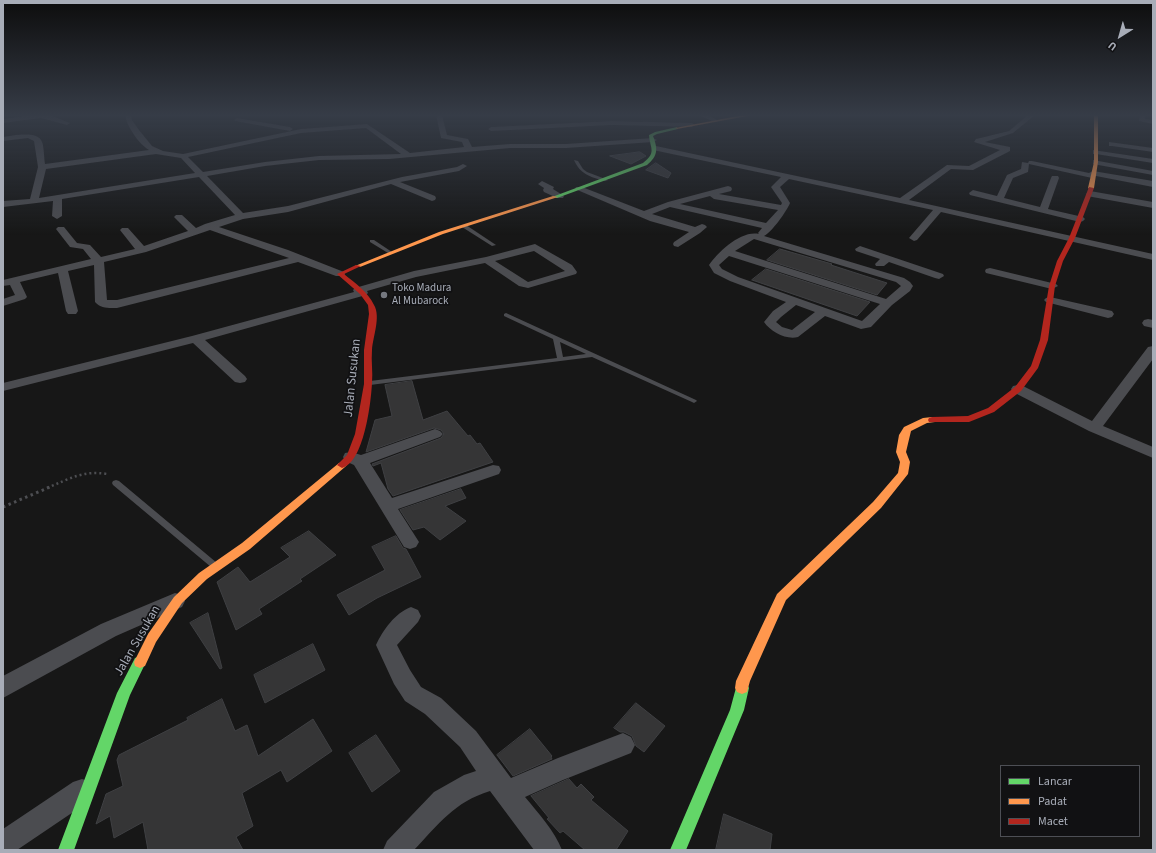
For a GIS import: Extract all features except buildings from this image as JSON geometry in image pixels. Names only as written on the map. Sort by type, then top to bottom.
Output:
[{"type":"street","points":[[34,201],[42,167],[40,155]]},
{"type":"street","points":[[77,156],[90,155]]},
{"type":"street","points":[[42,167],[116,155]]},
{"type":"street","points":[[178,155],[189,155]]},
{"type":"street","points":[[3,204],[58,198],[265,164],[336,155]]},
{"type":"street","points":[[395,155],[408,155]]},
{"type":"street","points":[[208,226],[284,252],[340,274],[390,252],[464,226],[606,180],[651,160],[655,155]]},
{"type":"street","points":[[712,155],[787,176],[1153,257]]},
{"type":"street","points":[[900,201],[950,167],[970,168],[996,155]]},
{"type":"street","points":[[678,850],[737,710],[743,680],[781,597],[876,505],[903,474],[904,462],[901,452],[904,435],[908,430],[926,420],[969,419],[991,410],[1018,389],[1035,366],[1044,340],[1052,286],[1060,261],[1072,238],[1090,194],[1096,155]]},
{"type":"street","points":[[1114,155],[1153,161]]},
{"type":"street","points":[[183,156],[241,216]]},
{"type":"street","points":[[1096,162],[1153,173]]},
{"type":"street","points":[[999,200],[1010,177],[1026,170],[1028,164],[1153,184]]},
{"type":"street","points":[[3,303],[21,297],[9,282],[62,268],[142,250],[208,226],[241,216],[319,202],[393,182],[463,166]]},
{"type":"street","points":[[759,237],[784,208],[786,203],[775,187],[787,176]]},
{"type":"street","points":[[1043,211],[1055,178]]},
{"type":"street","points":[[393,182],[432,198]]},
{"type":"street","points":[[542,184],[550,187],[546,190],[560,196]]},
{"type":"street","points":[[579,189],[644,214],[653,219],[697,231]]},
{"type":"street","points":[[644,214],[671,204],[728,190]]},
{"type":"street","points":[[973,193],[1080,219]]},
{"type":"street","points":[[1090,194],[1153,205]]},
{"type":"street","points":[[709,195],[784,208]]},
{"type":"street","points":[[57,216],[58,198]]},
{"type":"street","points":[[671,204],[769,227]]},
{"type":"street","points":[[914,238],[939,209]]},
{"type":"street","points":[[678,244],[717,216]]},
{"type":"street","points":[[179,217],[194,232]]},
{"type":"street","points":[[61,229],[74,246],[86,247],[98,260],[100,267],[101,302],[106,305],[299,259]]},
{"type":"street","points":[[124,230],[142,250]]},
{"type":"street","points":[[747,237],[759,237],[871,270],[906,284],[906,289],[864,325],[822,312],[718,271],[714,265],[728,252],[747,237]]},
{"type":"street","points":[[3,387],[196,340],[414,274],[487,260],[535,247],[568,267],[572,272],[528,285],[524,284],[487,260]]},
{"type":"street","points":[[860,249],[939,276]]},
{"type":"street","points":[[728,252],[888,303]]},
{"type":"street","points":[[871,270],[888,258]]},
{"type":"street","points":[[62,268],[72,311]]},
{"type":"street","points":[[990,271],[1052,286]]},
{"type":"street","name":"Jalan Susukan","points":[[66,850],[124,693],[152,638],[178,600],[203,576],[356,459],[368,384],[368,350],[372,327],[372,314],[371,305],[361,291],[340,274]]},
{"type":"street","points":[[1050,300],[1108,314]]},
{"type":"street","points":[[794,301],[777,314],[770,322],[773,327],[784,332],[794,334],[822,312]]},
{"type":"street","points":[[196,340],[240,379]]},
{"type":"street","points":[[1094,428],[1153,350]]},
{"type":"street","points":[[1018,389],[1094,428],[1153,453]]},
{"type":"street","points":[[410,542],[356,459],[435,434]]},
{"type":"street","points":[[388,506],[493,470]]},
{"type":"street","points":[[3,688],[96,635],[144,613],[178,600]]},
{"type":"street","points":[[411,616],[392,635],[386,645],[402,677],[413,694],[433,706],[468,738],[500,785],[538,833],[549,850]]},
{"type":"street","points":[[396,850],[443,801],[473,784],[500,785],[558,770],[623,745]]},
{"type":"street","points":[[3,844],[90,786]]},
{"type":"lane","points":[[575,161],[579,163],[582,171],[606,180]]},
{"type":"lane","points":[[464,226],[494,245]]},
{"type":"lane","points":[[372,241],[390,252]]},
{"type":"lane","points":[[506,315],[694,401]]},
{"type":"lane","points":[[556,339],[560,359]]},
{"type":"lane","points":[[368,384],[592,355]]},
{"type":"lane","points":[[116,483],[216,566]]},
{"type":"path","points":[[3,507],[82,474],[94,472],[108,474],[116,483]]},
{"type":"traffic: fast","points":[[555,197],[645,164],[654,155]]},
{"type":"traffic: fast","points":[[66,850],[124,693],[140,662]]},
{"type":"traffic: fast","points":[[678,850],[737,710],[742,688]]},
{"type":"traffic: slow","points":[[1091,188],[1096,155]]},
{"type":"traffic: slow","points":[[358,266],[441,233],[555,197]]},
{"type":"traffic: slow","points":[[742,688],[743,681],[781,597],[877,505],[903,474],[905,462],[901,452],[904,435],[907,429],[926,420],[932,420]]},
{"type":"traffic: slow","points":[[140,662],[152,638],[178,600],[203,576],[246,546],[342,465]]},
{"type":"traffic: jam","points":[[932,420],[969,419],[991,410],[1018,389],[1035,366],[1044,340],[1052,286],[1060,261],[1072,238],[1091,188]]},
{"type":"traffic: jam","points":[[342,465],[351,457],[360,434],[368,384],[368,350],[373,314],[371,305],[362,293],[340,274],[358,266]]},
{"type":"place","name":"Toko Madura Al Mubarock","points":[[384,295]]}]
